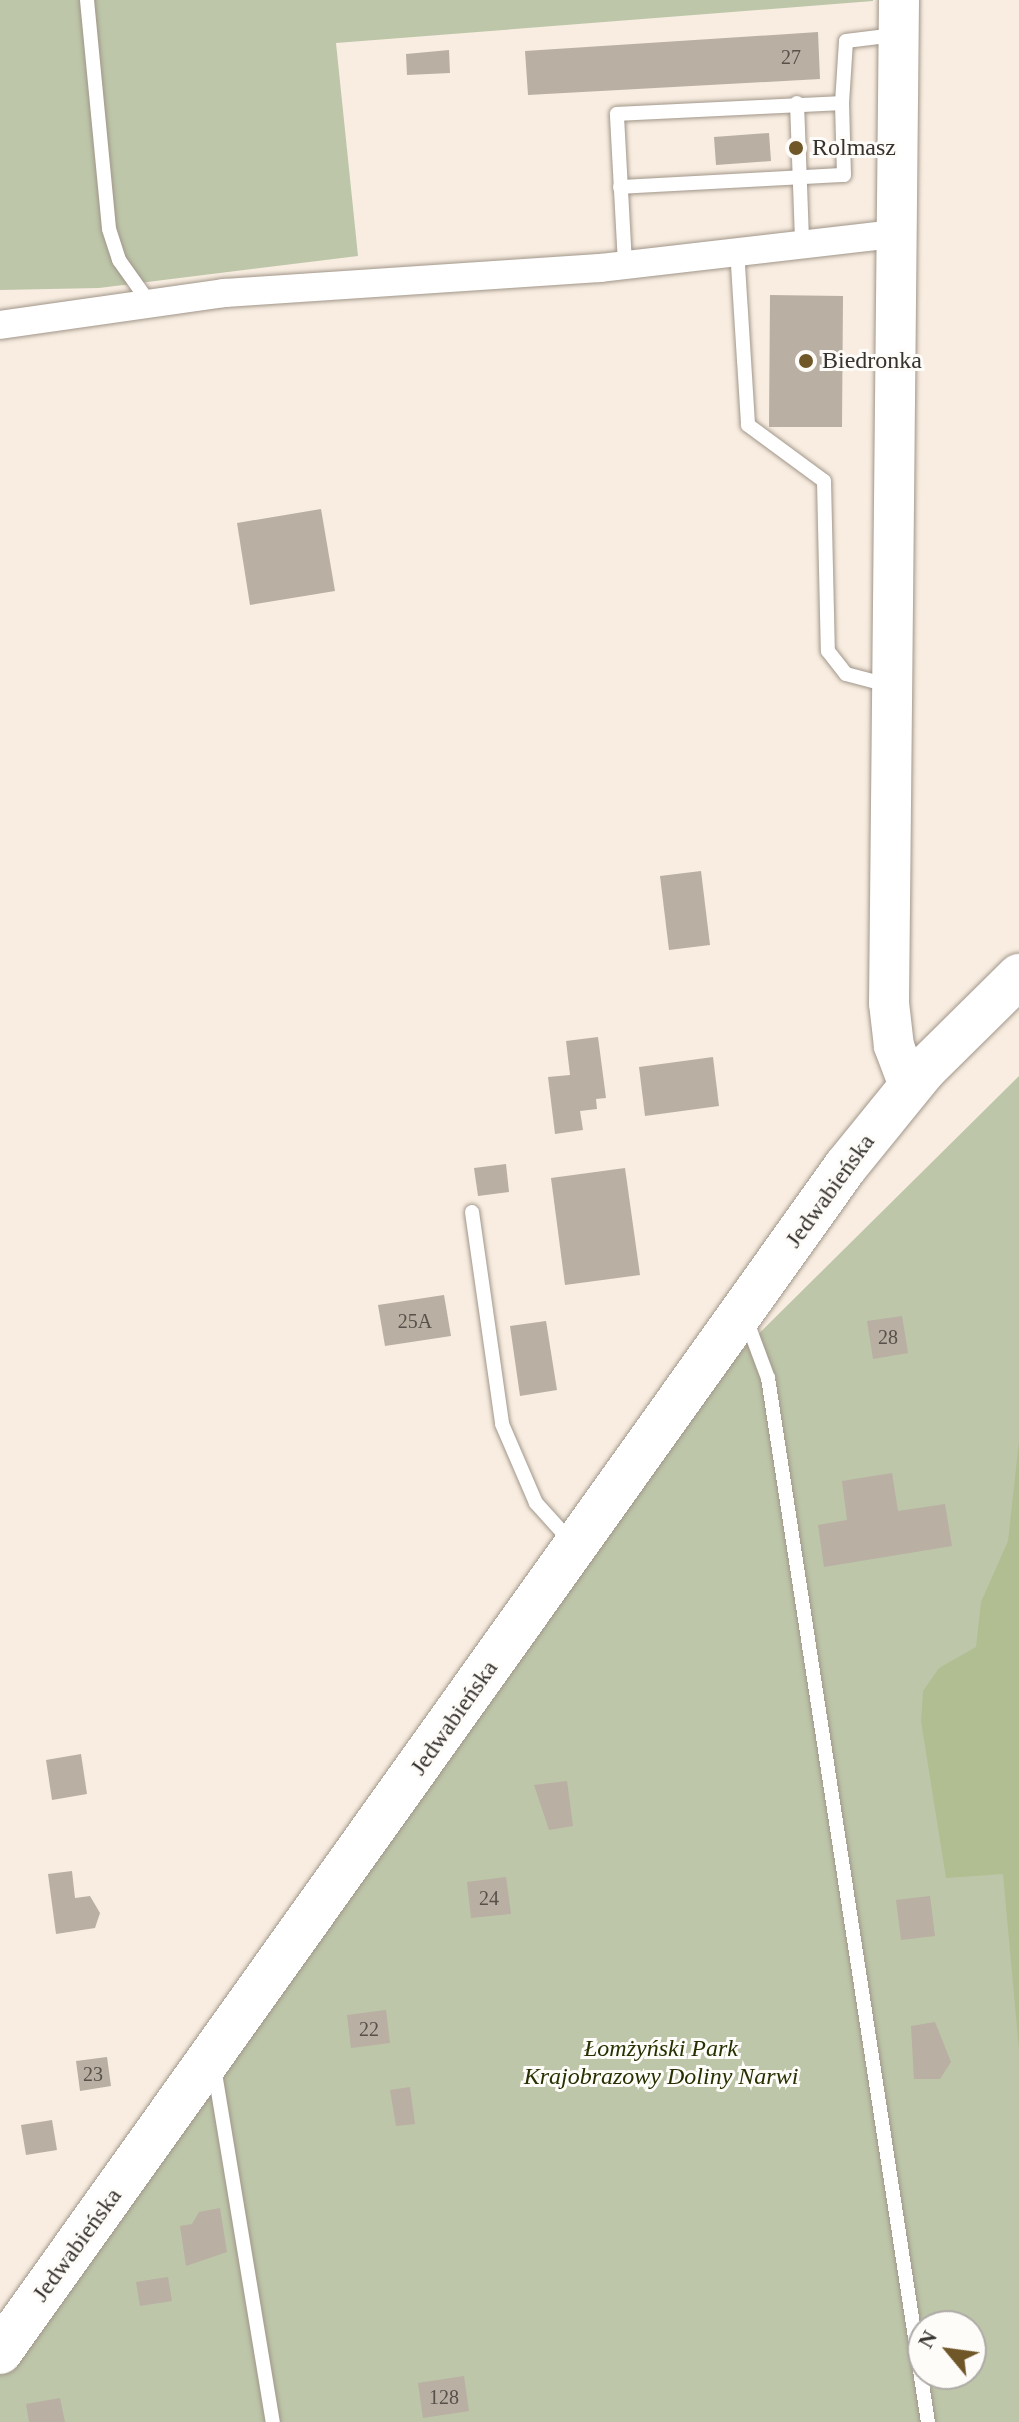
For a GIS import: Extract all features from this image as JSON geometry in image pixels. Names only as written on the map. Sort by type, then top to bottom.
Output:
[{"type":"main road","points":[[899,17],[889,1003],[909,1086]]},
{"type":"main road","name":"Jedwabieńska","points":[[0,2352],[743,1313],[909,1086],[1019,976]]},
{"type":"street","points":[[0,325],[148,301],[625,264],[737,248],[896,234]]},
{"type":"lane","points":[[87,0],[109,229],[119,260],[148,301]]},
{"type":"lane","points":[[620,187],[844,175],[842,103],[846,41],[899,17]]},
{"type":"lane","points":[[797,103],[802,241]]},
{"type":"lane","points":[[625,264],[617,114],[842,103]]},
{"type":"lane","points":[[737,248],[748,425],[824,481],[831,660],[846,674],[891,686]]},
{"type":"lane","points":[[472,1212],[502,1424],[536,1503],[576,1547]]},
{"type":"lane","points":[[743,1313],[768,1378],[928,2422]]},
{"type":"lane","points":[[212,2059],[273,2422]]},
{"type":"green space","points":[[0,0],[873,1],[336,43],[358,256],[99,288],[0,290]]},
{"type":"green space","name":"Łomżyński Park Krajobrazowy Doliny Narwi","points":[[1019,1076],[1019,2422],[0,2422],[0,2362],[717,1375]]},
{"type":"green space","points":[[1019,1441],[1019,2050],[1003,1874],[946,1878],[921,1721],[923,1691],[939,1668],[976,1647],[981,1602],[1008,1541]]},
{"type":"building","points":[[818,32],[820,79],[528,95],[525,51]]},
{"type":"building","points":[[449,50],[450,73],[407,75],[406,54]]},
{"type":"building","points":[[769,133],[771,161],[716,165],[714,137]]},
{"type":"building","name":"Biedronka","points":[[770,295],[843,296],[842,427],[769,427]]},
{"type":"building","points":[[321,509],[335,591],[250,605],[237,523]]},
{"type":"building","points":[[701,871],[710,945],[669,950],[660,876]]},
{"type":"building","points":[[598,1037],[606,1098],[596,1099],[597,1109],[580,1111],[583,1130],[555,1134],[548,1077],[570,1075],[566,1041]]},
{"type":"building","points":[[713,1057],[719,1106],[645,1116],[639,1067]]},
{"type":"building","points":[[506,1164],[509,1192],[478,1196],[474,1168]]},
{"type":"building","points":[[625,1168],[640,1275],[565,1285],[551,1178]]},
{"type":"building","points":[[444,1295],[451,1336],[385,1346],[378,1305]]},
{"type":"building","points":[[902,1316],[908,1353],[873,1359],[867,1321]]},
{"type":"building","points":[[546,1321],[557,1390],[520,1396],[510,1326]]},
{"type":"building","points":[[892,1473],[898,1511],[945,1504],[952,1546],[824,1567],[818,1525],[847,1520],[842,1481]]},
{"type":"building","points":[[81,1754],[87,1794],[52,1800],[46,1760]]},
{"type":"building","points":[[567,1781],[573,1826],[549,1830],[534,1785]]},
{"type":"building","points":[[72,1871],[75,1898],[90,1896],[100,1913],[95,1928],[56,1934],[48,1874]]},
{"type":"building","points":[[506,1877],[511,1914],[471,1918],[467,1882]]},
{"type":"building","points":[[930,1896],[935,1936],[901,1940],[896,1900]]},
{"type":"building","points":[[386,2010],[390,2043],[351,2048],[347,2015]]},
{"type":"building","points":[[935,2022],[951,2062],[940,2079],[914,2079],[911,2026]]},
{"type":"building","points":[[107,2057],[111,2086],[80,2091],[76,2061]]},
{"type":"building","points":[[410,2087],[415,2124],[396,2126],[390,2090]]},
{"type":"building","points":[[52,2120],[57,2150],[26,2155],[21,2125]]},
{"type":"building","points":[[220,2208],[227,2252],[186,2266],[180,2226],[192,2224],[199,2212]]},
{"type":"building","points":[[168,2277],[172,2301],[140,2306],[136,2282]]},
{"type":"building","points":[[464,2376],[469,2411],[423,2418],[418,2383]]},
{"type":"building","points":[[60,2398],[65,2422],[29,2422],[26,2404]]},
{"type":"place","name":"Rolmasz","points":[[796,148]]},
{"type":"place","name":"Biedronka","points":[[806,361]]}]
